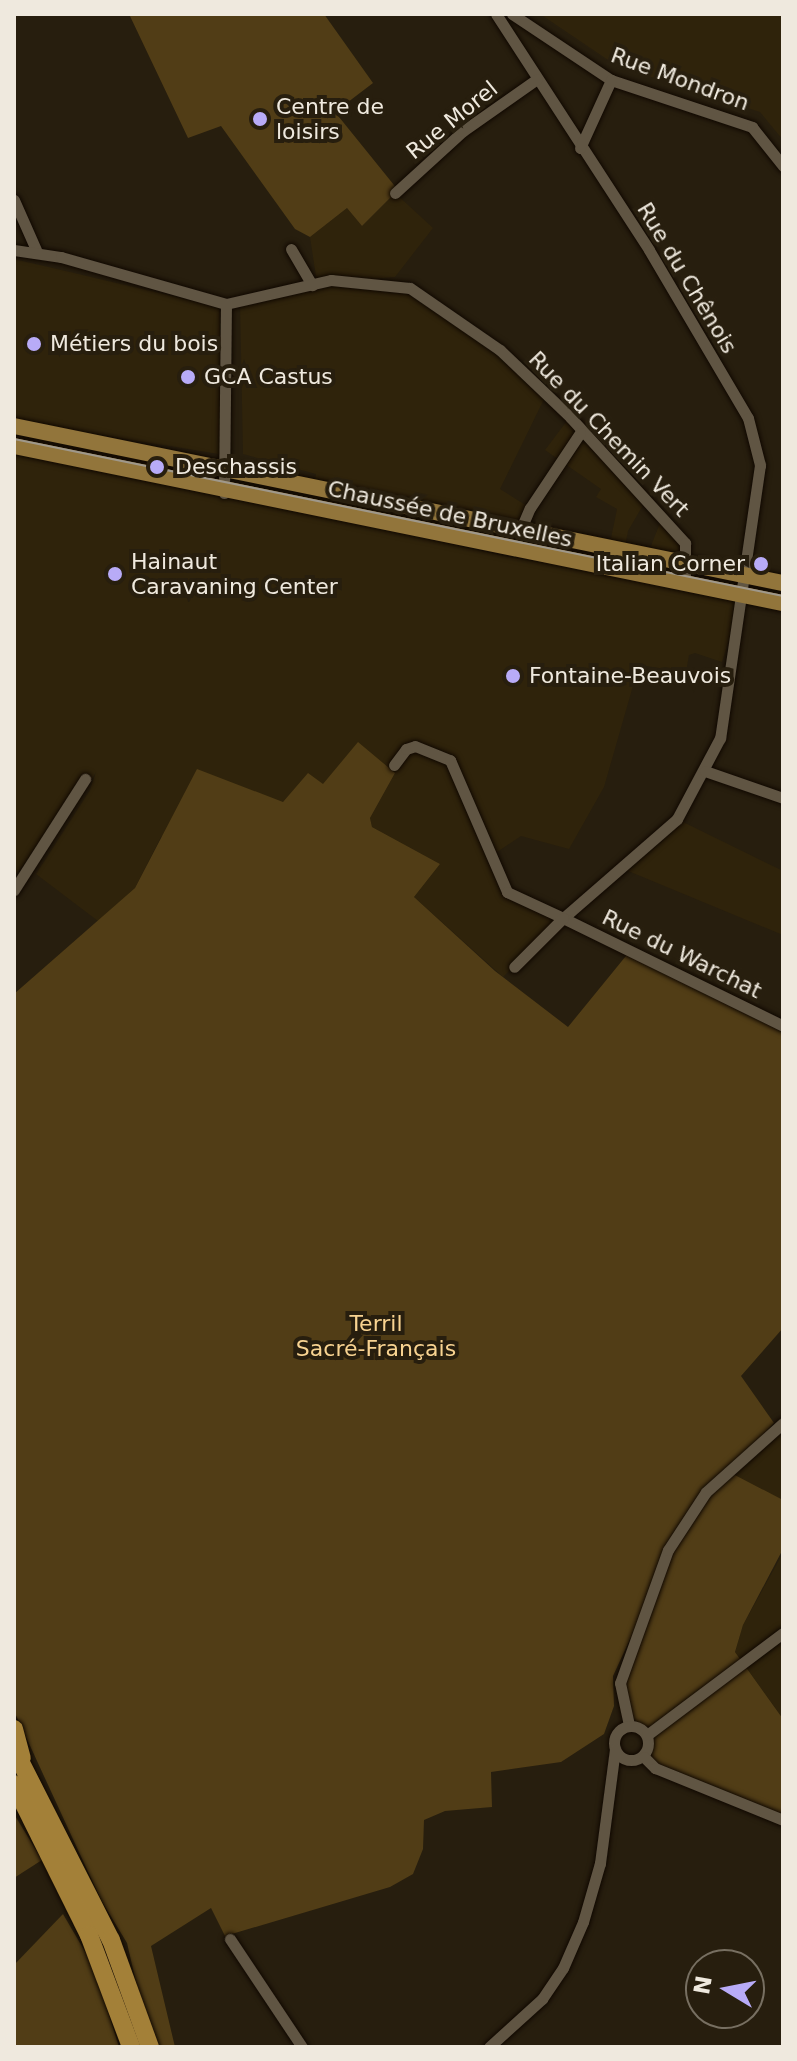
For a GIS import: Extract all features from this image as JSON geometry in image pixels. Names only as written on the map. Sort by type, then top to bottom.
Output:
[{"type":"highway","points":[[14,1729],[20,1778],[111,1940],[150,2047]]},
{"type":"highway","points":[[14,1749],[20,1778],[89,1935],[131,2047]]},
{"type":"main road","name":"Chaussée de Bruxelles","points":[[14,426],[520,531],[685,574]]},
{"type":"main road","name":"Chaussée de Bruxelles","points":[[14,446],[224,493],[744,586],[783,603]]},
{"type":"main road","name":"Chaussée de Bruxelles","points":[[744,586],[783,583]]},
{"type":"street","name":"Rue du Chênois","points":[[496,14],[580,148],[649,250],[748,418],[760,465],[744,586]]},
{"type":"street","name":"Rue Mondron","points":[[512,14],[611,80],[752,127],[783,166]]},
{"type":"street","name":"Rue Morel","points":[[395,193],[463,131],[537,79]]},
{"type":"street","points":[[580,148],[611,80]]},
{"type":"street","points":[[14,200],[37,252]]},
{"type":"street","points":[[291,249],[312,285]]},
{"type":"street","name":"Rue du Chemin Vert","points":[[14,250],[37,252],[226,304],[312,285],[351,280],[410,288],[500,350],[580,433],[685,543],[685,574]]},
{"type":"street","points":[[224,493],[226,304]]},
{"type":"street","points":[[520,531],[530,508],[580,433]]},
{"type":"street","name":"Rue du Warchat","points":[[514,967],[563,918],[677,819],[720,738],[744,586]]},
{"type":"street","points":[[394,765],[406,749],[415,746],[450,760],[507,892],[563,918]]},
{"type":"street","points":[[705,771],[783,798]]},
{"type":"street","points":[[14,890],[85,779]]},
{"type":"street","name":"Rue du Warchat","points":[[563,918],[783,1026]]},
{"type":"street","points":[[647,1735],[629,1725],[620,1683],[668,1550],[706,1492],[783,1423]]},
{"type":"street","points":[[644,1757],[647,1735],[783,1633]]},
{"type":"street","points":[[489,2047],[542,1999],[578,1933],[600,1863],[619,1730],[629,1725]]},
{"type":"street","points":[[615,1749],[622,1758],[644,1757],[655,1768],[783,1820]]},
{"type":"street","points":[[230,1939],[302,2047]]},
{"type":"shaded area","points":[[540,14],[783,14],[783,140],[760,112],[617,66]]},
{"type":"shaded area","points":[[395,193],[433,228],[395,277],[360,280],[410,288],[500,350],[547,393],[500,489],[530,508],[520,531],[492,545],[484,533],[312,499],[316,474],[243,454],[240,301],[317,283],[310,237],[347,208],[362,226]]},
{"type":"shaded area","points":[[14,259],[219,307],[225,455],[14,421]]},
{"type":"shaded area","points":[[570,417],[646,500],[628,531],[622,562],[607,558],[617,509],[596,497],[601,489],[545,450]]},
{"type":"shaded area","points":[[14,447],[509,557],[743,594],[722,662],[695,653],[689,655],[686,672],[639,665],[604,787],[569,849],[521,836],[491,856],[501,883],[563,918],[503,977],[414,897],[440,864],[372,827],[370,818],[395,773],[323,785],[283,802],[161,837],[135,888],[98,921],[36,874],[90,790],[96,772],[78,803],[14,876]]},
{"type":"shaded area","points":[[662,518],[685,543],[685,583],[671,572],[643,566]]},
{"type":"shaded area","points":[[677,819],[783,871],[783,935],[621,868]]},
{"type":"shaded area","points":[[783,1418],[783,1501],[721,1470]]},
{"type":"shaded area","points":[[783,1553],[783,1719],[735,1652],[743,1625]]},
{"type":"green space","name":"Centre de loisirs","points":[[129,14],[324,14],[373,83],[335,112],[398,190],[362,226],[347,208],[310,237],[295,229],[221,126],[188,138]]},
{"type":"green space","name":"Terril Sacré-Français","points":[[358,742],[395,773],[370,818],[372,827],[440,864],[414,897],[495,971],[568,1027],[630,951],[783,1025],[783,1328],[741,1376],[774,1423],[724,1475],[729,1472],[783,1500],[783,1549],[743,1625],[735,1652],[783,1719],[783,1820],[652,1762],[649,1733],[622,1718],[619,1703],[631,1637],[613,1676],[614,1706],[604,1734],[561,1762],[491,1772],[492,1807],[445,1811],[424,1820],[423,1849],[413,1874],[390,1887],[225,1936],[211,1908],[151,1946],[175,2047],[151,2047],[127,1943],[101,1900],[14,1711],[14,994],[135,888],[197,769],[283,802],[308,773],[323,784]]},
{"type":"green space","points":[[14,1814],[42,1860],[14,1878]]},
{"type":"green space","points":[[63,1914],[94,1967],[119,2047],[14,2047],[14,1965]]},
{"type":"tram line","points":[[14,439],[783,596]]},
{"type":"place","name":"Centre de loisirs","points":[[260,119]]},
{"type":"place","name":"Métiers du bois","points":[[34,344]]},
{"type":"place","name":"GCA Castus","points":[[188,377]]},
{"type":"place","name":"Deschassis","points":[[157,467]]},
{"type":"place","name":"Italian Corner","points":[[761,564]]},
{"type":"place","name":"Hainaut Caravaning Center","points":[[115,574]]},
{"type":"place","name":"Fontaine-Beauvois","points":[[513,676]]}]
